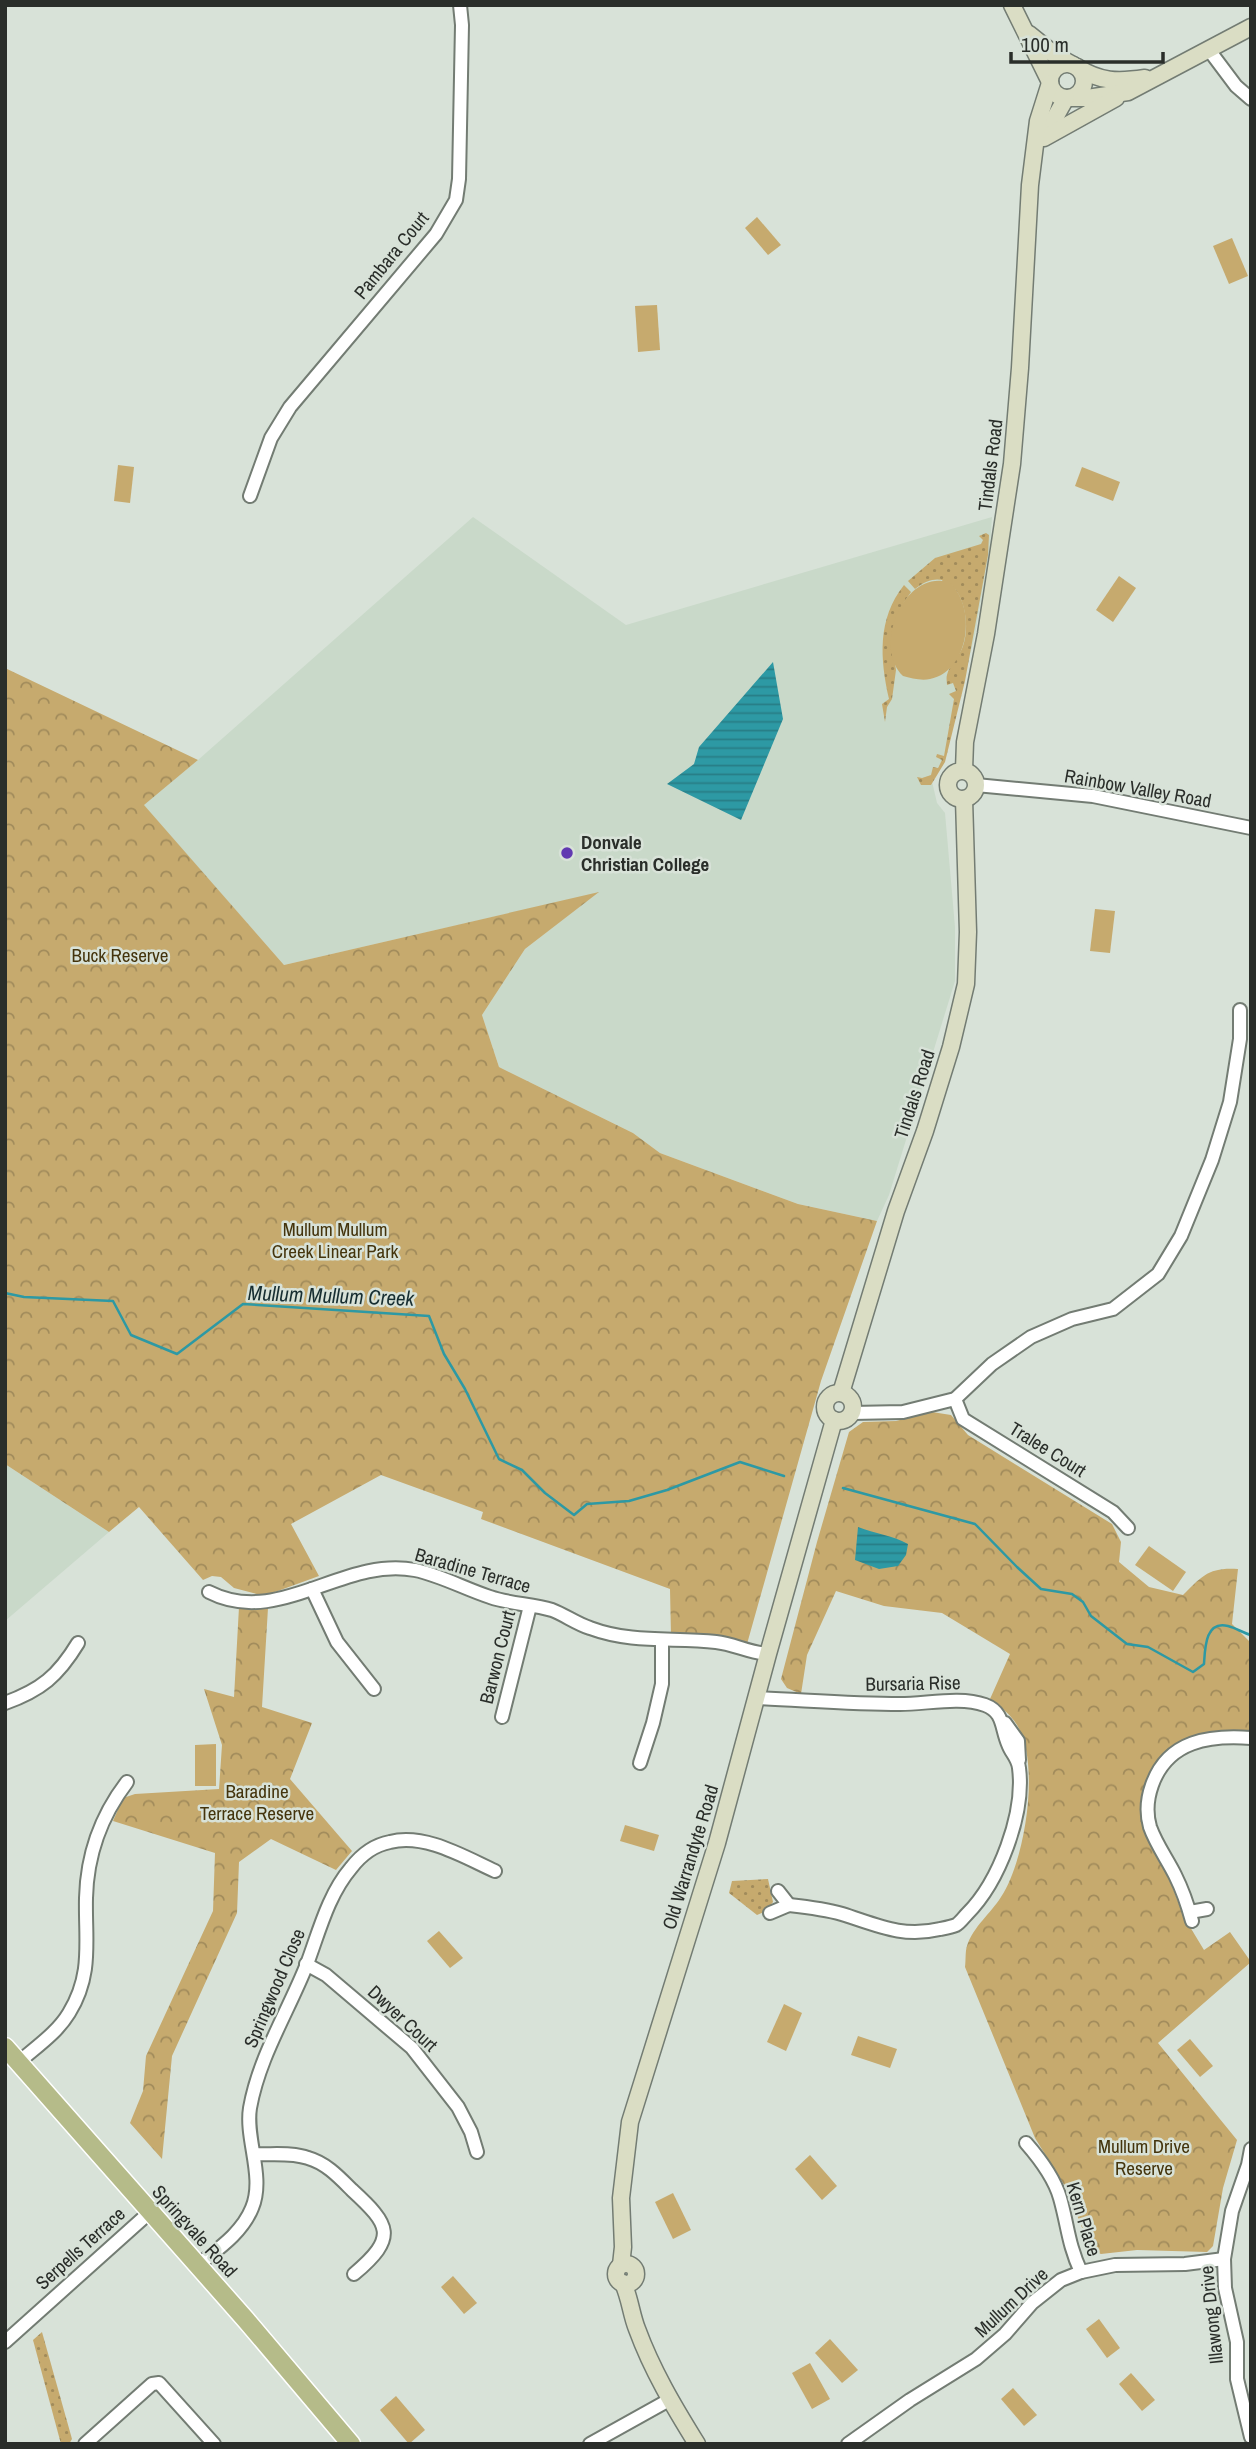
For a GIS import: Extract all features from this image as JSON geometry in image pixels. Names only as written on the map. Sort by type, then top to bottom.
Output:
[{"type":"main road","points":[[1012,5],[1054,92],[1067,98],[1105,97],[1128,92]]},
{"type":"main road","points":[[1044,138],[1155,76],[1251,27]]},
{"type":"main road","points":[[1024,30],[1055,55],[1095,78],[1115,82],[1155,76]]},
{"type":"main road","points":[[1050,83],[1056,68],[1065,64],[1076,66],[1084,76],[1083,88],[1075,96],[1067,98]]},
{"type":"main road","name":"Tindals Road","points":[[964,770],[967,732],[986,634],[1012,464],[1033,162],[1040,114],[1050,83]]},
{"type":"main road","name":"Tindals Road","points":[[1033,162],[1067,98]]},
{"type":"main road","points":[[964,770],[971,774],[976,785],[972,794],[964,799],[954,797],[947,785],[950,776],[964,770]]},
{"type":"main road","name":"Tindals Road","points":[[841,1393],[896,1211],[925,1131],[966,984],[968,932],[964,799]]},
{"type":"main road","points":[[841,1393],[851,1400],[852,1413],[842,1420],[834,1420],[827,1415],[825,1403],[833,1394],[841,1393]]},
{"type":"main road","name":"Old Warrandyte Road","points":[[697,2444],[669,2400],[636,2327],[630,2299],[623,2248],[621,2198],[630,2122],[718,1843],[834,1420]]},
{"type":"main road","name":"Springvale Road","points":[[5,2047],[198,2265],[351,2444]]},
{"type":"street","name":"Pambara Court","points":[[250,496],[271,438],[290,407],[436,234],[456,200],[459,179],[462,25],[460,5]]},
{"type":"street","points":[[1209,50],[1237,86],[1251,99]]},
{"type":"street","name":"Rainbow Valley Road","points":[[976,785],[1093,796],[1251,828]]},
{"type":"street","points":[[852,1413],[903,1412],[955,1399],[992,1364],[1031,1337],[1072,1319],[1113,1309],[1158,1274],[1181,1236],[1212,1160],[1230,1102],[1240,1039],[1240,1010]]},
{"type":"street","name":"Tralee Court","points":[[955,1399],[964,1419],[1113,1512],[1128,1528]]},
{"type":"street","name":"Baradine Terrace","points":[[209,1592],[224,1599],[247,1603],[277,1601],[373,1569],[414,1570],[492,1598],[552,1610],[590,1628],[629,1639],[692,1639],[726,1643],[755,1653],[768,1654]]},
{"type":"street","points":[[312,1589],[337,1642],[373,1689]]},
{"type":"street","name":"Barwon Court","points":[[502,1717],[530,1606]]},
{"type":"street","points":[[640,1763],[662,1684],[662,1640]]},
{"type":"street","points":[[5,1703],[42,1687],[63,1667],[78,1643]]},
{"type":"street","name":"Bursaria Rise","points":[[756,1698],[901,1704],[970,1702],[986,1705],[1002,1720],[1008,1745],[1018,1761],[1019,1797],[1006,1850],[993,1880],[975,1906],[956,1925],[906,1933],[880,1928],[841,1914],[789,1905]]},
{"type":"street","points":[[1207,1909],[1191,1916],[1177,1879],[1150,1827],[1147,1814],[1152,1787],[1164,1763],[1185,1746],[1212,1737],[1251,1738]]},
{"type":"street","points":[[19,2062],[61,2024],[74,2005],[83,1983],[88,1959],[86,1892],[92,1859],[110,1804],[127,1782]]},
{"type":"street","name":"Springwood Close","points":[[198,2265],[233,2236],[252,2207],[256,2193],[250,2110],[260,2071],[319,1928],[338,1886],[350,1868],[368,1850],[390,1842],[407,1840],[438,1845],[495,1871]]},
{"type":"street","points":[[770,1913],[789,1905],[778,1891]]},
{"type":"street","name":"Dwyer Court","points":[[306,1965],[326,1975],[412,2049],[458,2107],[471,2132],[477,2152]]},
{"type":"street","name":"Kern Place","points":[[1026,2143],[1048,2171],[1055,2185],[1068,2240],[1081,2272]]},
{"type":"street","name":"Illawong Drive","points":[[1251,2149],[1229,2221],[1224,2259],[1226,2288],[1237,2342],[1237,2379],[1251,2437]]},
{"type":"street","points":[[254,2154],[308,2157],[327,2166],[378,2214],[384,2228],[382,2243],[372,2259],[354,2274]]},
{"type":"street","name":"Serpells Terrace","points":[[5,2342],[150,2212]]},
{"type":"street","name":"Mullum Drive","points":[[848,2444],[976,2359],[1045,2291],[1061,2280],[1115,2264],[1185,2264],[1224,2259]]},
{"type":"street","points":[[85,2444],[152,2384],[159,2383],[214,2444]]},
{"type":"street","points":[[590,2444],[669,2400]]},
{"type":"shaded area","name":"Donvale Christian College","points":[[473,517],[626,625],[992,517],[990,546],[975,635],[944,759],[931,777],[937,803],[945,813],[955,927],[955,981],[889,1195],[877,1221],[798,1204],[660,1153],[633,1133],[499,1067],[482,1015],[525,949],[597,893],[284,965],[143,805],[198,760]]},
{"type":"shaded area","points":[[5,1464],[109,1532],[5,1621]]},
{"type":"green space","points":[[757,217],[781,245],[768,255],[745,228]]},
{"type":"green space","points":[[1232,238],[1248,276],[1229,284],[1213,246]]},
{"type":"green space","points":[[657,305],[660,350],[638,352],[635,306]]},
{"type":"green space","points":[[118,465],[134,467],[130,503],[114,501]]},
{"type":"green space","points":[[1082,467],[1120,482],[1113,501],[1075,486]]},
{"type":"green space","points":[[986,533],[989,535],[988,555],[965,681],[945,762],[931,785],[921,785],[917,777],[931,775],[933,767],[938,768],[942,760],[936,757],[937,754],[944,756],[954,699],[949,694],[956,691],[953,683],[947,685],[947,676],[963,646],[966,619],[963,605],[951,585],[941,580],[929,581],[915,589],[908,581],[935,558],[981,544],[983,540],[979,536]]},
{"type":"green space","points":[[1119,576],[1136,588],[1113,622],[1096,610]]},
{"type":"green space","points":[[944,578],[955,588],[966,617],[962,649],[955,663],[944,673],[927,680],[903,676],[895,664],[891,649],[896,616],[915,590]]},
{"type":"green space","points":[[904,585],[911,592],[903,604],[892,645],[896,670],[885,722],[882,704],[889,699],[883,654],[885,625],[895,598]]},
{"type":"green space","name":"Mullum Mullum Creek Linear Park","points":[[5,668],[198,760],[144,805],[284,965],[599,892],[525,949],[482,1015],[499,1067],[633,1133],[660,1153],[798,1204],[877,1221],[821,1381],[747,1644],[671,1636],[670,1589],[481,1519],[483,1512],[381,1475],[291,1524],[319,1576],[264,1596],[234,1588],[221,1577],[212,1576],[203,1580],[139,1507],[109,1532],[5,1464]]},
{"type":"green space","points":[[1095,909],[1115,911],[1110,953],[1090,951]]},
{"type":"green space","name":"Mullum Drive Reserve","points":[[932,1412],[951,1415],[968,1435],[1112,1524],[1121,1542],[1119,1562],[1149,1587],[1183,1595],[1213,1571],[1238,1569],[1232,1624],[1251,1643],[1251,1732],[1211,1732],[1192,1738],[1157,1763],[1146,1782],[1142,1818],[1149,1840],[1165,1868],[1184,1917],[1204,1950],[1230,1932],[1251,1962],[1158,2043],[1237,2140],[1223,2188],[1213,2246],[1207,2252],[1137,2250],[1101,2254],[1091,2250],[1066,2188],[1035,2138],[965,1967],[966,1948],[970,1939],[1010,1881],[1027,1812],[1028,1763],[1024,1742],[1014,1721],[990,1699],[1010,1654],[942,1613],[884,1606],[836,1591],[807,1655],[801,1694],[787,1688],[781,1679],[849,1432],[863,1422],[896,1421]]},
{"type":"green space","points":[[1149,1546],[1186,1572],[1173,1591],[1135,1565]]},
{"type":"green space","name":"Baradine Terrace Reserve","points":[[239,1607],[268,1608],[262,1707],[312,1723],[290,1779],[352,1851],[336,1870],[271,1839],[239,1862],[237,1913],[172,2056],[162,2159],[130,2123],[143,2091],[146,2056],[213,1911],[215,1853],[113,1821],[123,1798],[135,1794],[219,1789],[222,1745],[204,1689],[234,1697]]},
{"type":"green space","points":[[216,1744],[216,1786],[195,1786],[195,1745]]},
{"type":"green space","points":[[625,1825],[659,1835],[654,1851],[620,1841]]},
{"type":"green space","points":[[768,1879],[773,1902],[766,1911],[757,1915],[729,1893],[732,1881]]},
{"type":"green space","points":[[439,1931],[463,1958],[450,1968],[427,1941]]},
{"type":"green space","points":[[784,2004],[802,2013],[786,2051],[767,2042]]},
{"type":"green space","points":[[858,2036],[897,2049],[890,2068],[851,2055]]},
{"type":"green space","points":[[1190,2039],[1213,2066],[1200,2077],[1177,2050]]},
{"type":"green space","points":[[810,2155],[837,2186],[822,2200],[795,2169]]},
{"type":"green space","points":[[673,2193],[691,2230],[673,2239],[655,2202]]},
{"type":"green space","points":[[453,2276],[477,2303],[464,2314],[441,2287]]},
{"type":"green space","points":[[1099,2319],[1120,2348],[1107,2358],[1086,2329]]},
{"type":"green space","points":[[42,2332],[72,2439],[69,2444],[61,2444],[33,2340]]},
{"type":"green space","points":[[830,2339],[858,2370],[842,2383],[815,2353]]},
{"type":"green space","points":[[810,2363],[830,2399],[812,2409],[792,2373]]},
{"type":"green space","points":[[1131,2373],[1155,2400],[1142,2411],[1119,2384]]},
{"type":"green space","points":[[1013,2388],[1037,2415],[1024,2426],[1001,2399]]},
{"type":"green space","points":[[396,2396],[425,2430],[409,2444],[380,2410]]},
{"type":"water","points":[[773,662],[783,719],[741,820],[667,784],[694,764],[699,747]]},
{"type":"water","points":[[858,1527],[908,1544],[906,1555],[898,1566],[879,1569],[855,1560]]},
{"type":"waterway","name":"Mullum Mullum Creek","points":[[5,1293],[24,1297],[113,1301],[131,1335],[177,1354],[243,1304],[429,1316],[444,1354],[465,1389],[499,1459],[522,1470],[545,1493],[574,1515],[587,1504],[629,1501],[667,1490],[740,1462],[784,1476]]},
{"type":"waterway","name":"Mullum Mullum Creek","points":[[843,1488],[975,1524],[1041,1589],[1072,1594],[1083,1602],[1091,1616],[1127,1644],[1148,1647],[1193,1672],[1204,1664],[1208,1637],[1215,1627],[1228,1626],[1251,1635]]},
{"type":"place","name":"Donvale Christian College","points":[[567,853]]},
{"type":"park label","name":"Buck Reserve","points":[[120,955]]}]
